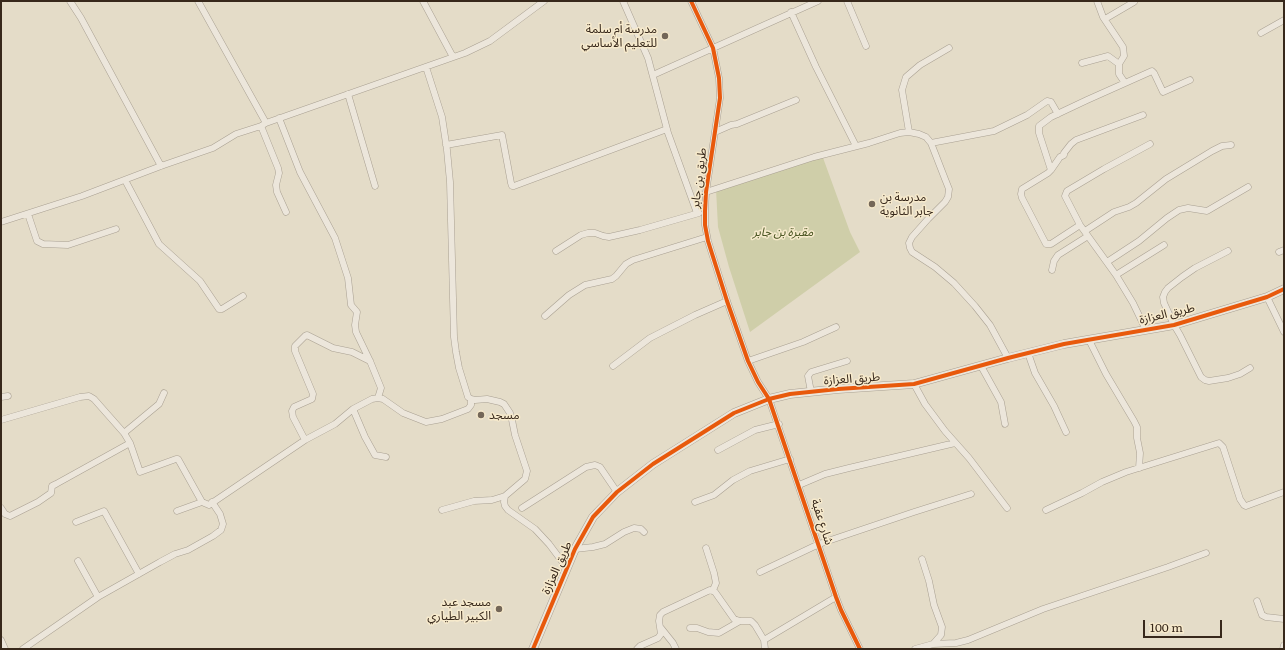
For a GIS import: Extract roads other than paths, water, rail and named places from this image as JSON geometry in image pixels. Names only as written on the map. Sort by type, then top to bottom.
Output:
[{"type":"street","points":[[70,1],[81,18],[161,166]]},
{"type":"street","points":[[198,1],[264,124],[278,168],[279,177],[276,185],[277,192],[286,212]]},
{"type":"street","points":[[423,1],[454,57]]},
{"type":"street","points":[[1,222],[28,214],[213,148],[236,134],[465,53],[490,41],[544,1]]},
{"type":"street","points":[[624,1],[646,53],[667,129],[697,213]]},
{"type":"street","name":"طريق بن جابر","points":[[692,1],[713,48],[718,70],[720,89],[706,192],[704,225],[727,301],[748,361],[758,382],[770,398]]},
{"type":"street","points":[[653,75],[818,1]]},
{"type":"street","points":[[847,1],[866,46]]},
{"type":"street","points":[[1097,1],[1105,19],[1123,47],[1124,56],[1119,64],[1119,74],[1125,83]]},
{"type":"street","points":[[1105,19],[1134,2]]},
{"type":"street","points":[[791,12],[816,67],[856,146]]},
{"type":"street","points":[[1261,33],[1284,20]]},
{"type":"street","points":[[909,132],[902,90],[906,78],[920,65],[949,48]]},
{"type":"street","points":[[1082,63],[1108,56],[1119,64]]},
{"type":"street","points":[[1,420],[80,397],[89,396],[94,399],[124,433],[130,443],[140,472],[178,459],[202,502],[209,505],[305,440],[335,424],[363,403],[378,398],[383,399],[403,413],[426,422],[442,419],[468,409],[470,407],[471,399],[468,397],[459,368],[456,352],[452,280],[450,189],[446,146],[442,117],[426,67]]},
{"type":"street","points":[[1051,170],[1039,133],[1038,128],[1041,124],[1058,114],[1152,71],[1162,91],[1165,92],[1190,80]]},
{"type":"street","points":[[348,94],[375,186]]},
{"type":"street","points":[[715,132],[796,100]]},
{"type":"street","points":[[931,143],[994,131],[1027,115],[1047,101],[1051,102],[1058,114]]},
{"type":"street","points":[[1080,225],[1051,244],[1046,244],[1043,241],[1022,198],[1022,189],[1048,173],[1060,157],[1064,155],[1071,144],[1076,140],[1143,115]]},
{"type":"street","points":[[279,118],[300,172],[335,238],[348,278],[352,305],[356,312],[356,332],[381,388],[378,398]]},
{"type":"street","points":[[446,146],[502,135],[511,184],[514,186],[667,129]]},
{"type":"street","points":[[706,192],[814,157],[900,133],[909,132],[926,137],[931,143],[948,189],[948,197],[912,237],[909,242],[910,248],[912,252],[935,267],[954,283],[975,306],[990,325],[1008,358]]},
{"type":"street","points":[[1146,330],[1133,303],[1116,275],[1080,225],[1066,199],[1066,194],[1067,191],[1150,144]]},
{"type":"street","points":[[1052,270],[1054,261],[1058,255],[1114,212],[1136,203],[1166,180],[1212,151],[1222,146],[1231,144]]},
{"type":"street","points":[[125,180],[160,244],[200,281],[219,309],[222,309],[243,296]]},
{"type":"street","points":[[1107,262],[1139,241],[1179,210],[1188,208],[1207,211],[1248,187]]},
{"type":"street","points":[[556,251],[588,233],[595,233],[610,237],[705,211]]},
{"type":"street","points":[[28,214],[37,241],[43,244],[68,245],[116,229]]},
{"type":"street","points":[[545,316],[569,295],[585,286],[616,276],[626,264],[633,260],[707,237]]},
{"type":"street","points":[[1116,275],[1164,245]]},
{"type":"street","points":[[1228,251],[1191,271],[1177,281],[1165,292],[1163,297],[1164,303],[1201,377],[1209,381],[1228,378],[1240,374],[1250,368]]},
{"type":"street","name":"طريق العزازة","points":[[533,649],[575,549],[593,517],[616,492],[653,464],[734,414],[770,398],[790,394],[914,384],[1064,344],[1174,325],[1267,297],[1284,289]]},
{"type":"street","points":[[1267,297],[1284,332]]},
{"type":"street","points":[[613,366],[650,338],[695,315],[727,301]]},
{"type":"street","points":[[748,361],[803,342],[836,327]]},
{"type":"street","points":[[305,440],[293,417],[292,411],[294,407],[312,399],[313,394],[294,346],[307,335],[333,348],[352,352],[370,361]]},
{"type":"street","points":[[1089,340],[1106,374],[1137,427],[1137,438],[1140,453],[1139,468]]},
{"type":"street","points":[[1028,353],[1036,373],[1066,432]]},
{"type":"street","points":[[811,392],[808,376],[811,372],[847,362]]},
{"type":"street","points":[[981,366],[1001,402],[1005,424]]},
{"type":"street","points":[[914,384],[925,404],[945,431],[969,458],[1006,508]]},
{"type":"street","points":[[124,433],[159,404],[164,393]]},
{"type":"street","name":"شارع عقبة","points":[[770,398],[836,597],[860,649]]},
{"type":"street","points":[[442,510],[474,501],[492,500],[505,496],[526,479],[527,471],[515,435],[510,413],[504,404],[487,399],[471,399]]},
{"type":"street","points":[[353,410],[375,455],[386,457]]},
{"type":"street","points":[[718,450],[755,430],[779,424]]},
{"type":"street","points":[[1,508],[5,514],[10,516],[38,502],[51,493],[52,486],[130,443]]},
{"type":"street","points":[[799,485],[825,474],[955,443]]},
{"type":"street","points":[[1046,510],[1102,482],[1139,468],[1219,443],[1223,446],[1240,499],[1244,505],[1246,506],[1284,492]]},
{"type":"street","points":[[695,502],[714,495],[733,480],[750,471],[790,459]]},
{"type":"street","points":[[522,508],[586,467],[595,465],[600,466],[616,492]]},
{"type":"street","points":[[760,572],[819,544],[971,494]]},
{"type":"street","points":[[505,496],[504,502],[508,510],[535,530],[549,544],[567,568]]},
{"type":"street","points":[[177,511],[202,502]]},
{"type":"street","points":[[22,649],[98,597],[165,559],[201,543],[221,530],[223,524],[220,514],[212,502]]},
{"type":"street","points":[[76,522],[104,510],[138,574]]},
{"type":"street","points":[[575,549],[604,544],[634,528],[641,529],[644,532]]},
{"type":"street","points":[[706,548],[716,583],[713,590]]},
{"type":"street","points":[[915,649],[933,644],[956,643],[968,640],[1043,609],[1206,553]]},
{"type":"street","points":[[922,559],[929,581],[934,605],[942,626],[941,635],[933,644]]},
{"type":"street","points":[[78,561],[98,597]]},
{"type":"street","points":[[713,590],[734,619],[740,621],[751,621],[755,625],[764,640],[765,649]]},
{"type":"street","points":[[636,649],[658,638],[661,634],[659,621],[660,615],[663,612],[706,591],[713,590]]},
{"type":"street","points":[[764,640],[836,597]]},
{"type":"street","points":[[1257,601],[1262,615],[1266,617],[1284,619]]},
{"type":"street","points":[[690,628],[719,633],[740,621]]},
{"type":"street","points":[[661,628],[676,649]]},
{"type":"street","points":[[1,640],[4,649]]},
{"type":"street","points":[[1283,649],[1284,645]]},
{"type":"place","name":"مدرسة أم سلمة للتعليم الأساسي","points":[[665,36]]},
{"type":"place","name":"مدرسة بن جابر الثانوية","points":[[872,204]]},
{"type":"place","name":"مسجد","points":[[481,415]]},
{"type":"place","name":"مسجد عبد الكبير الطياري","points":[[499,609]]},
{"type":"park label","name":"مقبرة بن جابر","points":[[783,232]]}]
